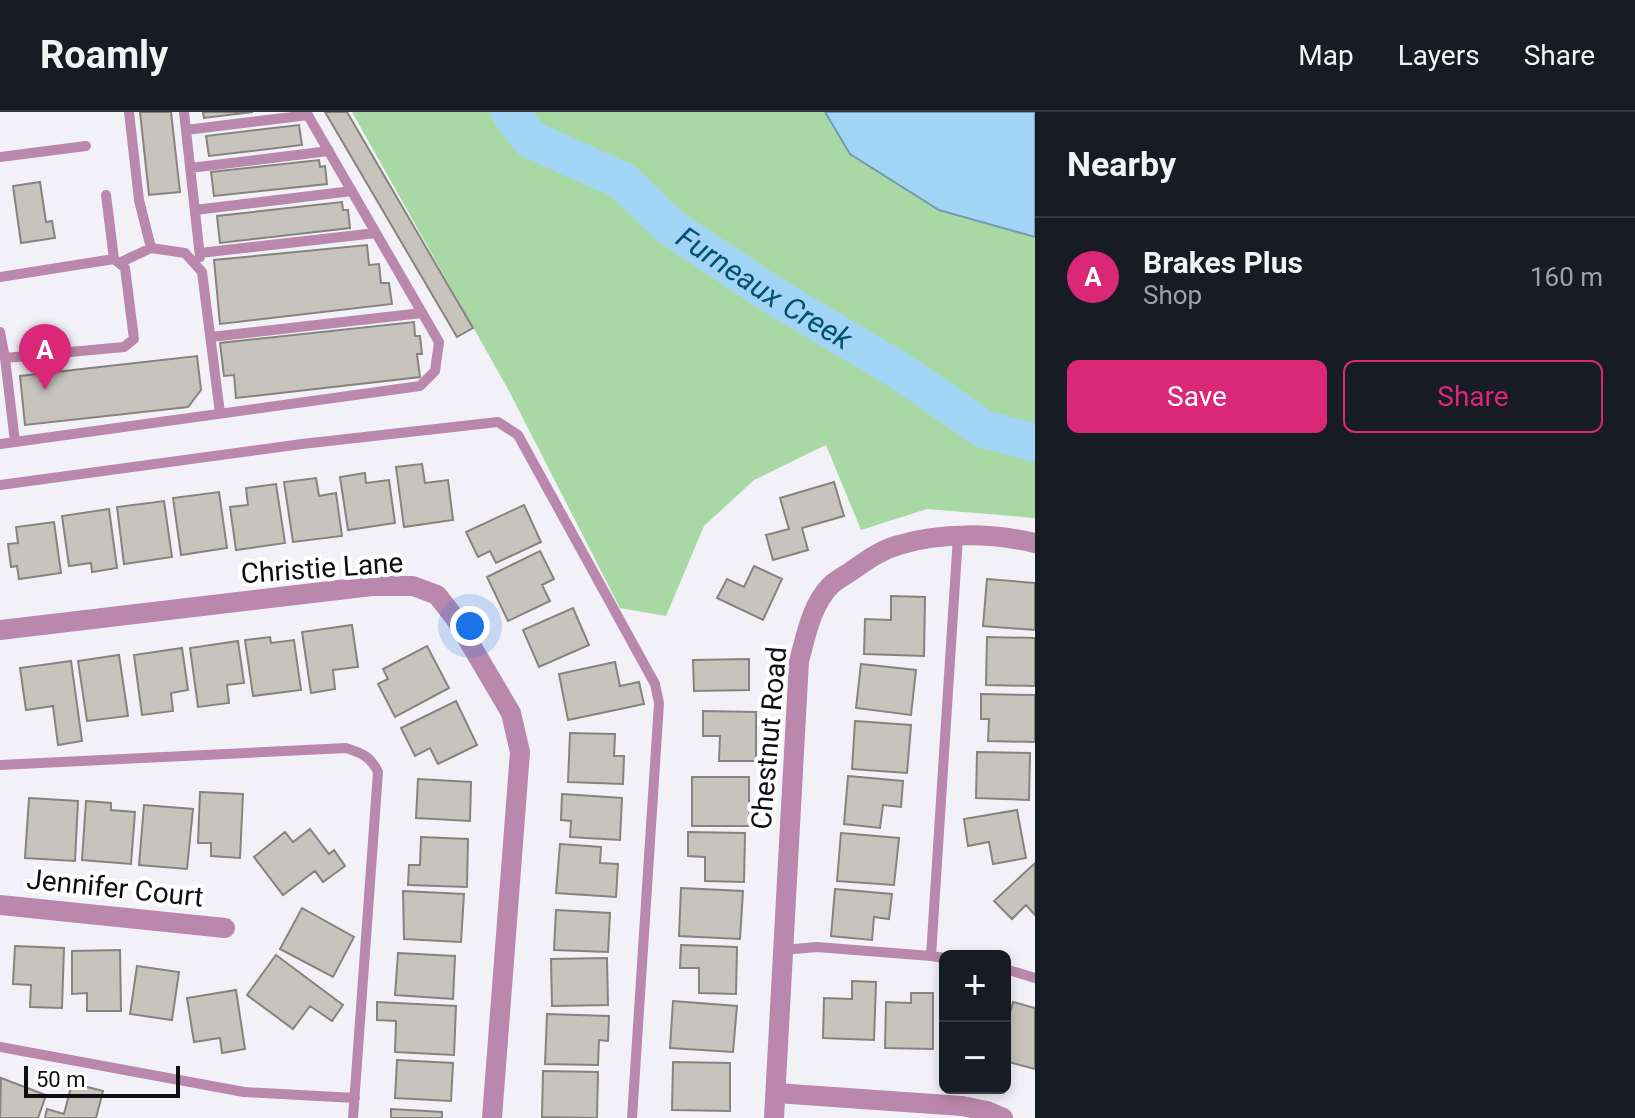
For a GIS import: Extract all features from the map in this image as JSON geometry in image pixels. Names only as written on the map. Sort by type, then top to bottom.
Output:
[{"type":"street","name":"Chestnut Road","points":[[774,1118],[799,661],[819,602],[830,586],[878,553],[901,544],[958,536],[1018,539],[1035,543]]},
{"type":"street","name":"Christie Lane","points":[[0,630],[372,586],[413,586],[437,595],[455,618],[511,713],[520,752],[492,1118]]},
{"type":"street","name":"Jennifer Court","points":[[0,905],[225,928]]},
{"type":"street","points":[[776,1093],[962,1106],[1003,1118]]},
{"type":"lane","points":[[129,112],[139,200],[151,248]]},
{"type":"lane","points":[[184,112],[220,413]]},
{"type":"lane","points":[[0,444],[420,386],[435,371],[439,342],[307,114],[186,130]]},
{"type":"lane","points":[[0,157],[86,146]]},
{"type":"lane","points":[[190,168],[329,151]]},
{"type":"lane","points":[[195,210],[352,191]]},
{"type":"lane","points":[[5,358],[124,347],[134,339],[125,268],[117,261],[106,195]]},
{"type":"lane","points":[[200,253],[376,233]]},
{"type":"lane","points":[[0,277],[117,261],[151,248],[185,253],[202,272]]},
{"type":"lane","points":[[211,337],[422,313]]},
{"type":"lane","points":[[0,332],[15,442]]},
{"type":"lane","points":[[0,485],[302,444],[498,422],[518,435],[655,684],[659,703],[632,1118]]},
{"type":"lane","points":[[931,956],[958,536]]},
{"type":"lane","points":[[0,765],[346,748],[372,760],[378,772],[353,1118]]},
{"type":"lane","points":[[783,950],[817,947],[939,957]]},
{"type":"lane","points":[[1011,971],[1035,978]]},
{"type":"lane","points":[[0,1047],[244,1092],[355,1098]]},
{"type":"green space","points":[[352,112],[1035,112],[1035,518],[927,509],[861,530],[826,445],[754,480],[704,526],[666,616],[620,608],[509,391]]},
{"type":"water","points":[[825,112],[1035,112],[1035,237],[939,210],[850,154]]},
{"type":"building","points":[[140,112],[171,112],[180,192],[149,195]]},
{"type":"building","points":[[203,112],[253,112],[204,118]]},
{"type":"building","points":[[325,112],[347,112],[473,328],[457,337]]},
{"type":"building","points":[[299,125],[302,145],[209,156],[206,136]]},
{"type":"building","points":[[319,160],[320,167],[325,166],[327,184],[214,196],[211,172]]},
{"type":"building","points":[[40,182],[46,222],[52,221],[55,238],[21,243],[13,186]]},
{"type":"building","points":[[342,202],[343,210],[348,210],[350,228],[220,243],[217,216]]},
{"type":"building","points":[[367,245],[369,265],[379,264],[381,283],[389,283],[392,304],[220,324],[214,260]]},
{"type":"building","points":[[414,322],[415,336],[420,336],[422,354],[417,354],[420,377],[236,398],[234,375],[224,376],[220,343]]},
{"type":"building","points":[[197,356],[201,390],[188,407],[25,425],[20,376]]},
{"type":"building","points":[[422,464],[425,483],[448,480],[453,520],[404,527],[396,467]]},
{"type":"building","points":[[365,473],[366,483],[389,480],[395,523],[348,530],[340,477]]},
{"type":"building","points":[[316,478],[319,496],[336,493],[342,536],[293,542],[284,482]]},
{"type":"building","points":[[834,482],[844,516],[802,528],[808,550],[773,560],[766,535],[789,529],[780,498]]},
{"type":"building","points":[[276,484],[285,543],[236,550],[230,507],[248,505],[246,488]]},
{"type":"building","points":[[219,492],[227,548],[181,555],[173,498]]},
{"type":"building","points":[[164,501],[172,557],[124,564],[117,507]]},
{"type":"building","points":[[524,505],[541,542],[496,563],[490,551],[478,557],[466,532]]},
{"type":"building","points":[[109,509],[117,568],[92,572],[91,563],[69,566],[62,516]]},
{"type":"building","points":[[54,522],[61,573],[19,579],[17,566],[11,567],[8,544],[18,543],[16,527]]},
{"type":"building","points":[[540,551],[554,579],[542,585],[550,601],[508,621],[487,577]]},
{"type":"building","points":[[754,566],[782,579],[763,620],[717,598],[727,579],[744,587]]},
{"type":"building","points":[[987,579],[1035,583],[1035,630],[983,626]]},
{"type":"building","points":[[891,596],[925,597],[924,656],[864,654],[865,619],[891,620]]},
{"type":"building","points":[[573,608],[589,645],[539,667],[523,630]]},
{"type":"building","points":[[352,625],[358,667],[333,670],[335,689],[311,693],[302,632]]},
{"type":"building","points":[[270,637],[271,643],[294,640],[301,690],[253,696],[245,640]]},
{"type":"building","points":[[987,637],[1035,638],[1035,686],[986,685]]},
{"type":"building","points":[[238,641],[244,683],[227,685],[229,703],[198,707],[190,648]]},
{"type":"building","points":[[427,646],[449,688],[395,717],[378,684],[388,679],[383,669]]},
{"type":"building","points":[[182,648],[188,690],[171,693],[173,711],[142,715],[134,655]]},
{"type":"building","points":[[119,655],[128,716],[87,721],[78,661]]},
{"type":"building","points":[[749,659],[749,690],[694,691],[693,660]]},
{"type":"building","points":[[71,661],[82,741],[58,745],[53,706],[26,710],[20,668]]},
{"type":"building","points":[[615,662],[620,686],[639,682],[644,704],[568,720],[559,674]]},
{"type":"building","points":[[861,664],[916,670],[911,715],[856,708]]},
{"type":"building","points":[[981,694],[1035,695],[1035,742],[988,741],[989,719],[981,719]]},
{"type":"building","points":[[456,701],[477,745],[438,764],[430,748],[415,756],[401,728]]},
{"type":"building","points":[[703,711],[756,712],[756,761],[719,761],[720,736],[703,736]]},
{"type":"building","points":[[855,721],[911,725],[907,773],[852,769]]},
{"type":"building","points":[[570,733],[615,734],[614,756],[624,756],[623,784],[568,782]]},
{"type":"building","points":[[977,752],[1030,753],[1029,800],[976,798]]},
{"type":"building","points":[[848,776],[903,781],[901,807],[883,805],[880,828],[844,824]]},
{"type":"building","points":[[692,777],[749,777],[749,826],[692,826]]},
{"type":"building","points":[[418,779],[471,782],[470,821],[416,818]]},
{"type":"building","points":[[200,792],[243,794],[240,858],[211,856],[211,843],[198,843]]},
{"type":"building","points":[[562,794],[622,798],[620,840],[570,837],[571,821],[561,820]]},
{"type":"building","points":[[29,798],[78,801],[75,861],[25,858]]},
{"type":"building","points":[[86,801],[111,803],[111,810],[135,812],[131,864],[82,860]]},
{"type":"building","points":[[144,805],[193,809],[187,869],[139,865]]},
{"type":"building","points":[[1017,810],[1026,858],[993,864],[989,842],[968,846],[964,819]]},
{"type":"building","points":[[310,829],[329,854],[334,850],[345,866],[323,882],[315,871],[283,895],[254,857],[285,832],[293,842]]},
{"type":"building","points":[[688,832],[745,833],[744,882],[705,881],[705,857],[688,856]]},
{"type":"building","points":[[841,833],[899,838],[894,885],[837,881]]},
{"type":"building","points":[[421,837],[468,839],[467,887],[408,885],[409,865],[420,865]]},
{"type":"building","points":[[560,844],[601,847],[600,863],[618,864],[616,897],[556,893]]},
{"type":"building","points":[[1035,863],[1035,915],[1026,905],[1012,919],[994,901]]},
{"type":"building","points":[[681,888],[743,891],[740,939],[679,936]]},
{"type":"building","points":[[835,889],[892,894],[889,919],[874,917],[872,940],[831,936]]},
{"type":"building","points":[[403,891],[464,894],[461,942],[404,939]]},
{"type":"building","points":[[302,908],[354,937],[333,977],[280,949]]},
{"type":"building","points":[[556,910],[610,913],[608,952],[554,950]]},
{"type":"building","points":[[681,945],[737,947],[736,994],[699,993],[699,968],[680,968]]},
{"type":"building","points":[[15,946],[64,948],[62,1008],[30,1007],[31,985],[13,984]]},
{"type":"building","points":[[120,950],[121,1011],[87,1011],[87,993],[72,994],[72,951]]},
{"type":"building","points":[[398,953],[455,956],[453,999],[395,995]]},
{"type":"building","points":[[276,955],[343,1005],[332,1021],[310,1006],[293,1029],[247,995]]},
{"type":"building","points":[[607,958],[608,1005],[552,1006],[551,959]]},
{"type":"building","points":[[137,966],[179,972],[172,1020],[130,1014]]},
{"type":"building","points":[[852,981],[876,982],[874,1040],[823,1038],[824,998],[852,999]]},
{"type":"building","points":[[236,990],[245,1049],[222,1053],[220,1038],[194,1042],[187,998]]},
{"type":"building","points":[[911,993],[933,993],[933,1049],[885,1048],[886,1002],[911,1003]]},
{"type":"building","points":[[673,1001],[737,1006],[733,1052],[670,1048]]},
{"type":"building","points":[[377,1002],[456,1006],[454,1055],[395,1052],[396,1021],[377,1020]]},
{"type":"building","points":[[1013,1002],[1035,1008],[1035,1069],[1011,1063]]},
{"type":"building","points":[[547,1014],[609,1016],[608,1041],[599,1040],[598,1065],[545,1064]]},
{"type":"building","points":[[397,1060],[453,1063],[451,1101],[395,1098]]},
{"type":"building","points":[[673,1062],[730,1063],[730,1111],[672,1110]]},
{"type":"building","points":[[543,1071],[598,1072],[597,1118],[542,1117]]},
{"type":"building","points":[[1,1078],[46,1095],[38,1118],[0,1118]]},
{"type":"building","points":[[72,1083],[103,1091],[96,1118],[45,1118],[47,1109],[64,1114]]},
{"type":"building","points":[[391,1109],[442,1112],[442,1118],[391,1118]]},
{"type":"waterway","name":"Furneaux Creek","points":[[510,112],[530,139],[623,181],[669,226],[774,296],[900,371],[984,429],[1035,443]]},
{"type":"place","name":"Brakes Plus","points":[[45,390]]}]
